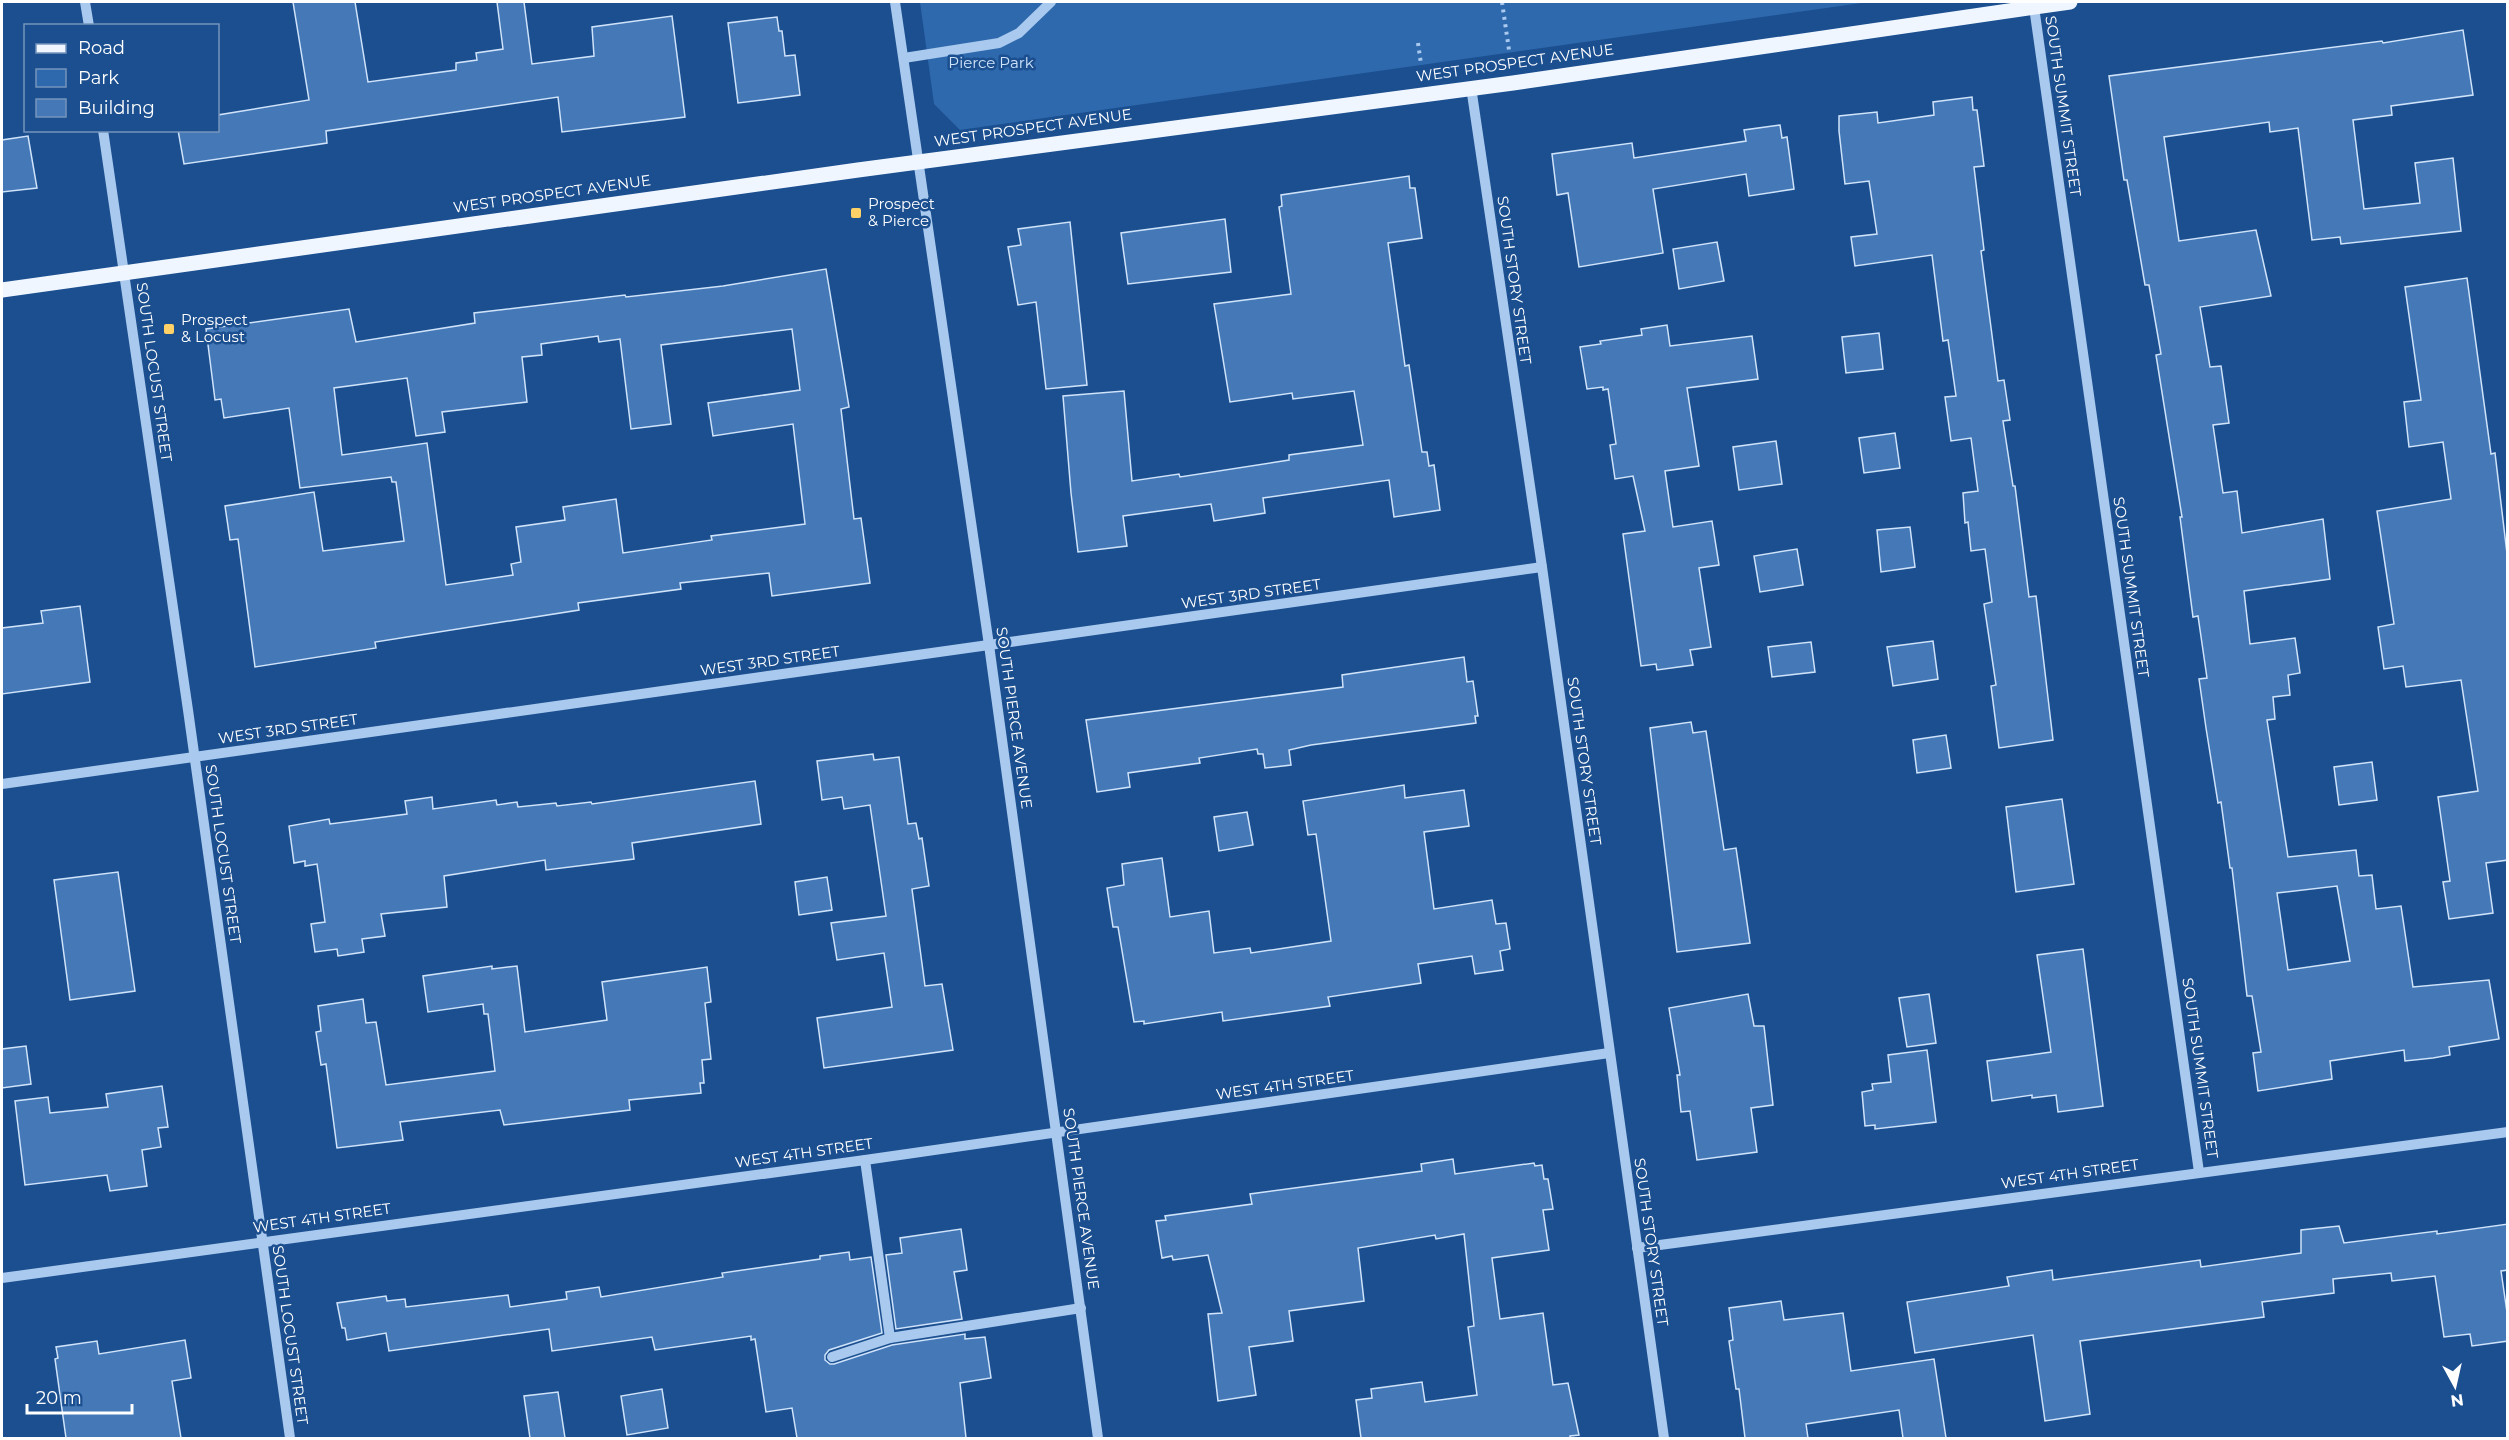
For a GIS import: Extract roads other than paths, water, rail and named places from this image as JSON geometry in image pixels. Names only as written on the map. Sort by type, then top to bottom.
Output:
[{"type":"main road","name":"WEST PROSPECT AVENUE","points":[[2,290],[2070,2]]},
{"type":"street","points":[[85,2],[89,24]]},
{"type":"street","name":"SOUTH PIERCE AVENUE","points":[[895,2],[989,645],[1098,1438]]},
{"type":"street","points":[[904,58],[999,43],[1019,33],[1051,2]]},
{"type":"street","name":"SOUTH SUMMIT STREET","points":[[2034,7],[2199,1172]]},
{"type":"street","name":"SOUTH STORY STREET","points":[[1471,87],[1542,567],[1664,1438]]},
{"type":"street","name":"SOUTH LOCUST STREET","points":[[104,132],[290,1438]]},
{"type":"street","name":"WEST 3RD STREET","points":[[2,784],[1542,567]]},
{"type":"street","name":"WEST 4TH STREET","points":[[2,1278],[865,1160],[1609,1053]]},
{"type":"street","name":"WEST 4TH STREET","points":[[1637,1248],[2508,1132]]},
{"type":"street","points":[[865,1160],[890,1338]]},
{"type":"street","points":[[832,1357],[890,1338],[1081,1308]]},
{"type":"place","name":"Prospect & Pierce","points":[[856,213]]},
{"type":"place","name":"Prospect & Locust","points":[[169,329]]},
{"type":"park label","name":"Pierce Park","points":[[991,63]]}]
